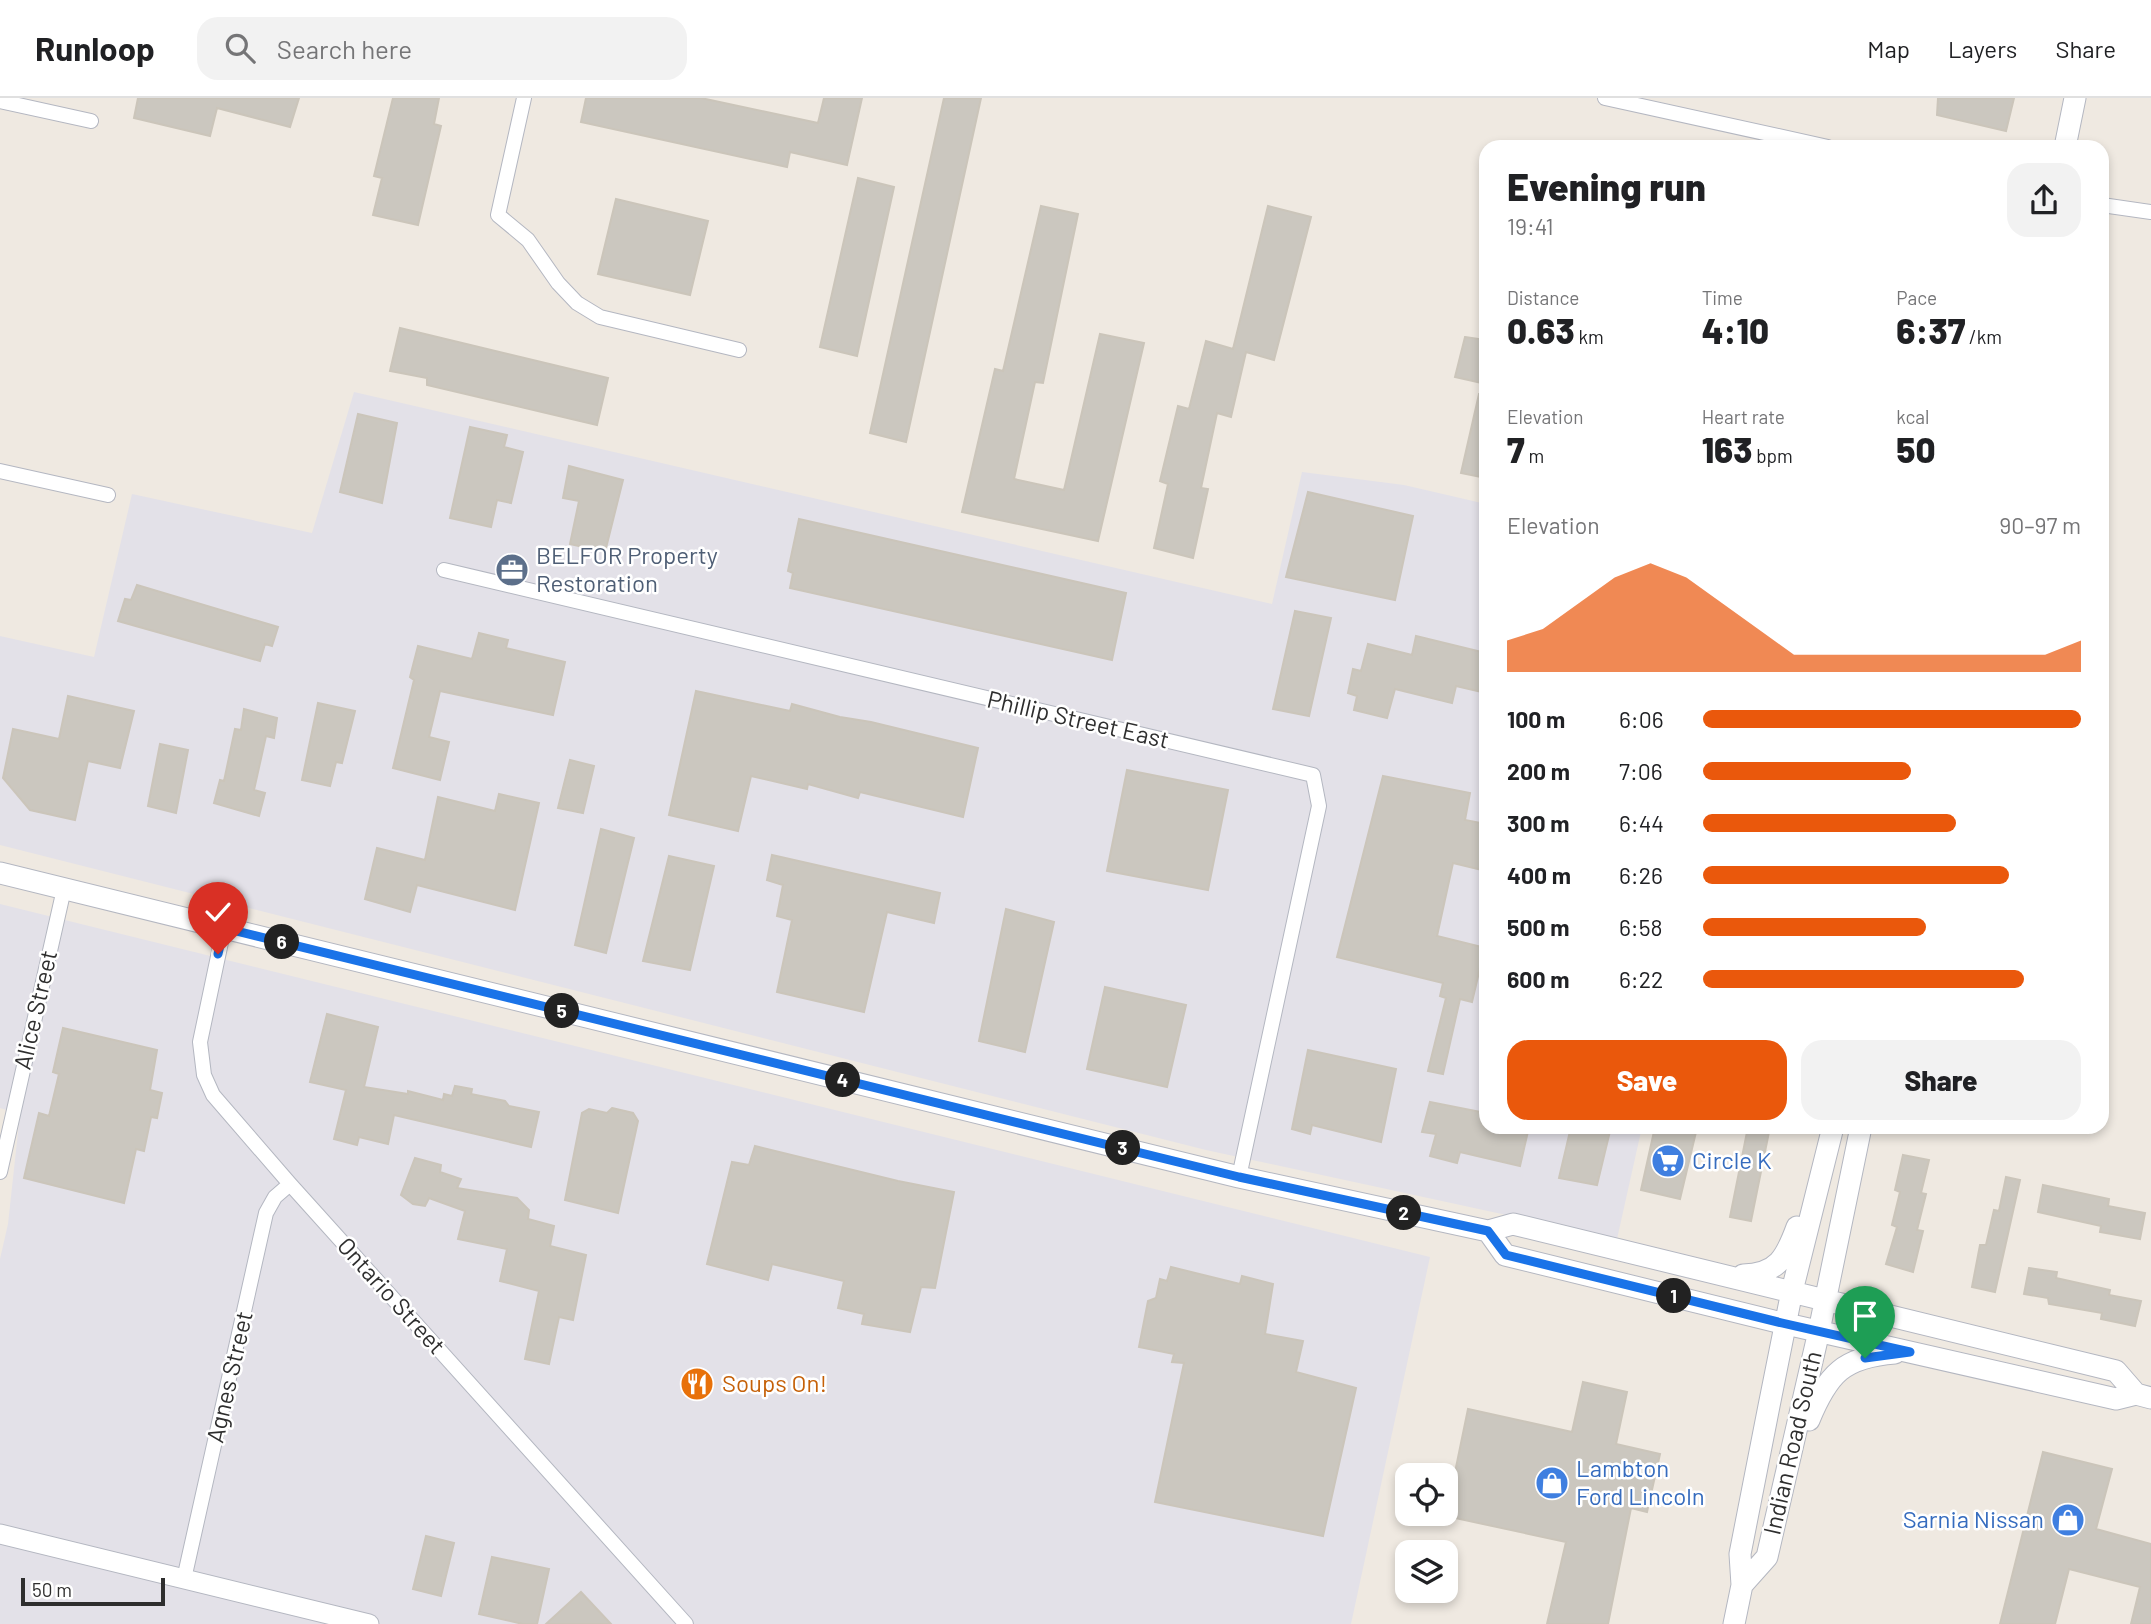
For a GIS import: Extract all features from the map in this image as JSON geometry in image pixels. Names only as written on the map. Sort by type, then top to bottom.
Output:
[{"type":"main road","points":[[2066,140],[2075,98]]},
{"type":"main road","points":[[0,873],[1239,1177],[1488,1231],[1513,1224],[1826,1299],[2116,1371],[2143,1396]]},
{"type":"main road","points":[[1730,1276],[1762,1273],[1784,1258],[1831,1134]]},
{"type":"main road","name":"Indian Road South","points":[[1734,1624],[1742,1585],[1740,1554],[1792,1291],[1831,1134]]},
{"type":"main road","name":"Indian Road South","points":[[1742,1585],[1767,1557],[1819,1331],[1860,1134]]},
{"type":"main road","points":[[1488,1231],[1506,1255],[1786,1324],[2116,1399],[2143,1396]]},
{"type":"main road","points":[[1779,1503],[1808,1421],[1827,1382],[1856,1360],[1910,1352]]},
{"type":"street","points":[[524,98],[498,215],[528,240],[558,283],[577,303],[600,317],[739,350]]},
{"type":"street","points":[[1605,98],[1796,140]]},
{"type":"street","points":[[0,101],[91,121]]},
{"type":"street","points":[[2109,206],[2151,212]]},
{"type":"street","points":[[0,471],[108,495]]},
{"type":"street","name":"Phillip Street East","points":[[444,570],[1313,775],[1319,806],[1239,1177]]},
{"type":"street","name":"Alice Street","points":[[0,1172],[64,889]]},
{"type":"street","name":"Ontario Street","points":[[224,928],[201,1031],[200,1053],[204,1075],[214,1095],[290,1184],[686,1624]]},
{"type":"street","name":"Agnes Street","points":[[184,1579],[266,1213],[275,1197],[290,1184]]},
{"type":"street","points":[[0,1534],[369,1624]]},
{"type":"shaded area","points":[[354,392],[1272,604],[1302,472],[1404,485],[1479,502],[1479,1134],[1640,1134],[1617,1239],[1206,1150],[0,845],[0,636],[94,657],[132,494],[312,533]]},
{"type":"shaded area","points":[[0,904],[1430,1257],[1351,1624],[0,1624],[0,1259],[8,1224],[20,1114],[0,1108]]},
{"type":"building","points":[[138,98],[299,98],[290,127],[217,108],[210,136],[134,118]]},
{"type":"building","points":[[393,98],[439,98],[434,124],[441,126],[418,225],[373,215],[382,178],[374,176]]},
{"type":"building","points":[[586,98],[701,98],[818,123],[824,98],[862,98],[847,165],[790,152],[787,167],[581,122]]},
{"type":"building","points":[[944,98],[981,98],[906,442],[870,433]]},
{"type":"building","points":[[1938,98],[2014,98],[2006,131],[1937,115]]},
{"type":"building","points":[[858,178],[894,187],[857,356],[820,347]]},
{"type":"building","points":[[616,199],[708,221],[690,295],[598,274]]},
{"type":"building","points":[[1041,206],[1078,214],[1043,383],[1035,382],[1014,479],[1064,490],[1100,334],[1144,343],[1098,541],[962,512],[995,369],[1003,371]]},
{"type":"building","points":[[1268,206],[1311,217],[1274,360],[1246,352],[1231,417],[1217,413],[1201,488],[1208,489],[1193,558],[1154,548],[1168,484],[1160,481],[1178,406],[1189,409],[1206,341],[1233,349]]},
{"type":"building","points":[[400,328],[608,378],[597,425],[427,385],[427,378],[390,371]]},
{"type":"building","points":[[1465,337],[1479,339],[1479,382],[1455,377]]},
{"type":"building","points":[[1479,394],[1479,477],[1461,473]]},
{"type":"building","points":[[358,414],[397,423],[382,503],[340,492]]},
{"type":"building","points":[[470,427],[507,435],[504,447],[523,452],[511,503],[497,500],[491,527],[450,518]]},
{"type":"building","points":[[569,466],[623,480],[605,552],[570,544],[579,501],[563,498]]},
{"type":"building","points":[[1308,492],[1413,516],[1395,600],[1286,577]]},
{"type":"building","points":[[799,519],[1126,593],[1112,660],[790,588],[793,573],[788,571]]},
{"type":"building","points":[[137,585],[278,627],[272,646],[265,644],[260,661],[118,621],[125,599],[131,600]]},
{"type":"building","points":[[1295,611],[1331,618],[1309,716],[1273,709]]},
{"type":"building","points":[[479,633],[508,640],[506,648],[565,662],[553,715],[440,691],[429,737],[449,742],[440,780],[393,768],[414,680],[410,677],[418,646],[472,659]]},
{"type":"building","points":[[1416,636],[1479,651],[1479,691],[1456,686],[1452,703],[1395,689],[1387,718],[1354,710],[1357,696],[1348,693],[1353,669],[1361,671],[1368,644],[1412,655]]},
{"type":"building","points":[[696,691],[790,711],[792,704],[978,748],[963,817],[860,792],[858,798],[808,784],[807,789],[751,776],[738,831],[669,815]]},
{"type":"building","points":[[68,696],[134,711],[120,768],[88,761],[75,820],[30,810],[3,778],[13,729],[59,739]]},
{"type":"building","points":[[318,703],[355,711],[342,763],[336,762],[330,786],[302,780]]},
{"type":"building","points":[[244,709],[277,718],[274,738],[266,736],[254,790],[265,793],[259,816],[214,803],[220,780],[224,781],[235,729],[241,730]]},
{"type":"building","points":[[160,744],[188,750],[176,813],[148,806]]},
{"type":"building","points":[[570,760],[594,766],[583,813],[558,808]]},
{"type":"building","points":[[1127,770],[1228,790],[1208,890],[1107,871]]},
{"type":"building","points":[[1383,776],[1470,793],[1465,820],[1479,823],[1479,869],[1453,863],[1437,936],[1479,946],[1479,972],[1472,1002],[1460,999],[1443,1074],[1428,1071],[1446,998],[1440,996],[1443,983],[1337,957]]},
{"type":"building","points":[[499,794],[539,803],[515,910],[417,885],[410,912],[365,899],[377,848],[425,860],[438,797],[495,811]]},
{"type":"building","points":[[601,829],[634,838],[606,953],[575,945]]},
{"type":"building","points":[[772,855],[940,893],[934,923],[887,912],[864,1012],[777,992],[792,920],[777,916],[783,885],[767,880]]},
{"type":"building","points":[[669,856],[714,866],[690,970],[643,961]]},
{"type":"building","points":[[1006,909],[1054,922],[1025,1052],[979,1041]]},
{"type":"building","points":[[1105,987],[1186,1005],[1167,1087],[1087,1069]]},
{"type":"building","points":[[327,1014],[378,1027],[364,1087],[408,1094],[408,1091],[443,1100],[444,1094],[452,1096],[455,1086],[472,1089],[471,1094],[505,1101],[509,1106],[539,1112],[531,1147],[394,1115],[388,1144],[359,1137],[357,1145],[334,1139],[346,1090],[310,1082]]},
{"type":"building","points":[[63,1028],[157,1050],[150,1090],[162,1093],[157,1118],[151,1117],[144,1151],[136,1149],[124,1203],[24,1178],[39,1113],[49,1116],[59,1074],[53,1072]]},
{"type":"building","points":[[1308,1050],[1396,1069],[1381,1142],[1312,1125],[1310,1134],[1292,1129]]},
{"type":"building","points":[[1430,1102],[1479,1112],[1479,1134],[1527,1134],[1520,1166],[1460,1152],[1457,1163],[1430,1156],[1436,1134],[1422,1132]]},
{"type":"building","points":[[612,1108],[633,1113],[638,1121],[618,1213],[565,1200],[582,1113],[589,1109],[607,1113]]},
{"type":"building","points":[[1569,1134],[1609,1134],[1597,1185],[1559,1178]]},
{"type":"building","name":"Circle K","points":[[1653,1134],[1696,1134],[1680,1199],[1641,1190]]},
{"type":"building","points":[[1747,1134],[1769,1134],[1751,1221],[1730,1217]]},
{"type":"building","points":[[755,1146],[954,1192],[935,1288],[921,1287],[910,1332],[862,1324],[864,1314],[838,1308],[844,1281],[772,1264],[768,1280],[707,1264],[732,1162],[749,1165]]},
{"type":"building","points":[[1903,1155],[1929,1160],[1921,1193],[1926,1194],[1917,1230],[1923,1231],[1913,1272],[1886,1264],[1897,1227],[1892,1225],[1900,1192],[1895,1190]]},
{"type":"building","points":[[415,1158],[441,1165],[440,1172],[461,1179],[457,1188],[517,1198],[529,1210],[528,1219],[554,1226],[550,1246],[586,1255],[573,1320],[559,1317],[549,1364],[525,1359],[539,1291],[500,1281],[507,1249],[458,1239],[465,1211],[429,1198],[425,1206],[413,1204],[401,1195]]},
{"type":"building","points":[[2006,1177],[2020,1180],[1995,1292],[1972,1287],[1980,1245],[1986,1245],[1994,1210],[1999,1211]]},
{"type":"building","points":[[2043,1185],[2109,1199],[2108,1206],[2145,1213],[2140,1239],[2100,1232],[2101,1226],[2038,1212]]},
{"type":"building","points":[[1171,1267],[1240,1284],[1242,1276],[1273,1284],[1265,1334],[1303,1341],[1296,1372],[1356,1388],[1323,1536],[1155,1502],[1184,1363],[1172,1362],[1174,1354],[1139,1347],[1148,1301],[1156,1298],[1160,1279],[1167,1281]]},
{"type":"building","points":[[2029,1268],[2057,1272],[2056,1278],[2110,1290],[2109,1295],[2141,1301],[2135,1326],[2101,1319],[2102,1313],[2049,1304],[2048,1298],[2024,1294]]},
{"type":"building","points":[[1583,1382],[1627,1392],[1616,1444],[1660,1454],[1647,1512],[1631,1508],[1608,1624],[1547,1624],[1566,1542],[1458,1519],[1457,1463],[1468,1409],[1572,1432]]},
{"type":"building","points":[[2043,1452],[2112,1469],[2096,1529],[2151,1544],[2151,1624],[2131,1624],[2140,1587],[2069,1569],[2055,1624],[2000,1624]]},
{"type":"building","points":[[426,1536],[454,1543],[441,1596],[413,1589]]},
{"type":"building","points":[[492,1557],[549,1569],[537,1624],[523,1624],[479,1614]]},
{"type":"building","points":[[581,1592],[611,1624],[546,1624]]},
{"type":"place","name":"BELFOR Property Restoration","points":[[512,570]]},
{"type":"place","name":"Circle K","points":[[1668,1161]]},
{"type":"place","name":"Soups On!","points":[[697,1384]]},
{"type":"place","name":"Lambton Ford Lincoln","points":[[1552,1483]]},
{"type":"place","name":"Sarnia Nissan","points":[[2068,1520]]},
{"type":"route","points":[[218,954],[224,928],[1239,1177],[1488,1231],[1506,1255],[1910,1352],[1865,1358]]}]
